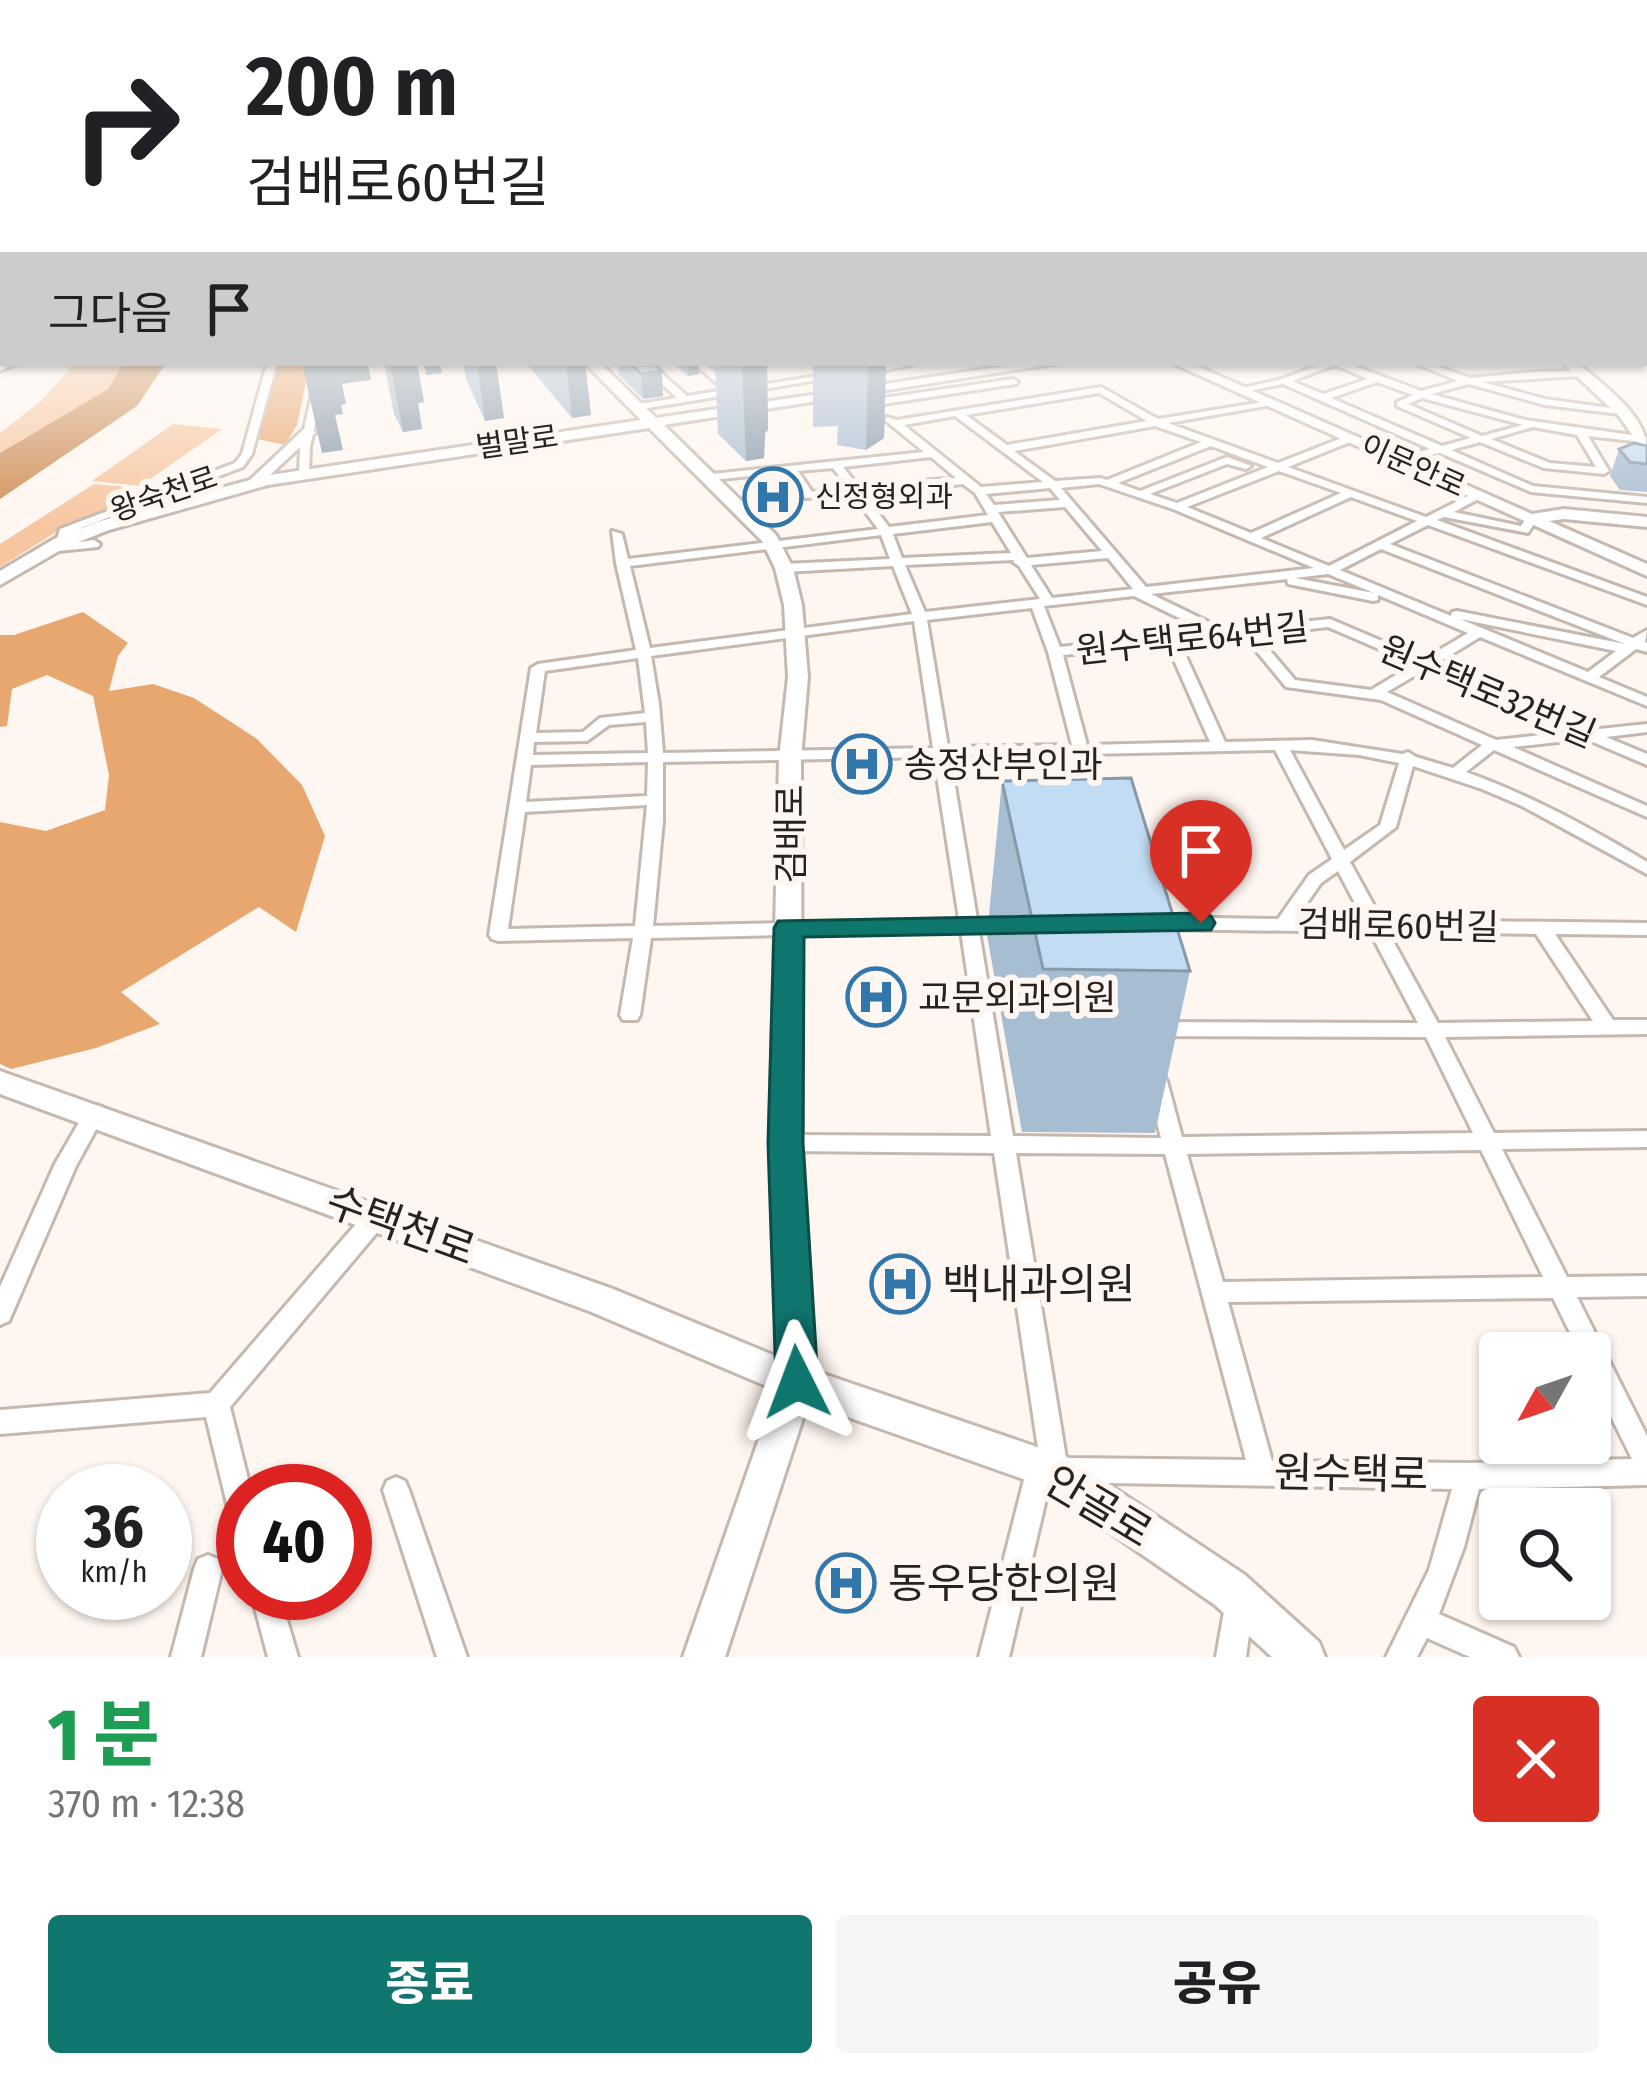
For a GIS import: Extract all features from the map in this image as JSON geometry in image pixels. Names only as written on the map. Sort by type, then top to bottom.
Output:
[{"type":"street","name":"왕숙천로","points":[[0,579],[56,546],[64,532],[238,465],[250,445],[269,374]]},
{"type":"street","points":[[304,473],[322,374]]},
{"type":"street","points":[[603,374],[712,477],[779,557]]},
{"type":"street","points":[[657,374],[684,399]]},
{"type":"street","points":[[711,374],[732,392]]},
{"type":"street","points":[[644,415],[684,399],[843,374]]},
{"type":"street","name":"벌말로","points":[[56,546],[150,510],[247,484],[644,415],[856,393],[929,374]]},
{"type":"street","points":[[1002,374],[1039,400]]},
{"type":"street","name":"이문안로","points":[[1204,374],[1647,571]]},
{"type":"street","points":[[1239,390],[1303,374]]},
{"type":"street","points":[[1364,374],[1417,395],[1535,425],[1645,442]]},
{"type":"street","points":[[1448,374],[1563,407],[1624,413]]},
{"type":"street","points":[[1526,374],[1467,382],[1400,404],[1548,466],[1604,471]]},
{"type":"street","points":[[1582,374],[1624,413],[1645,442]]},
{"type":"street","points":[[765,376],[777,385]]},
{"type":"street","points":[[1322,398],[1376,379]]},
{"type":"street","points":[[1283,381],[1531,489],[1647,500]]},
{"type":"street","points":[[870,403],[1013,382]]},
{"type":"street","points":[[896,423],[1101,390],[1158,423],[1647,601]]},
{"type":"street","points":[[856,393],[979,491],[992,513],[1042,603],[1096,815]]},
{"type":"street","points":[[1005,449],[1267,403]]},
{"type":"street","points":[[957,413],[1053,485],[1139,591],[1223,634]]},
{"type":"street","points":[[1400,460],[1535,425]]},
{"type":"street","points":[[247,484],[309,432]]},
{"type":"street","points":[[1582,435],[1621,498]]},
{"type":"street","points":[[1178,507],[1351,438]]},
{"type":"street","points":[[979,491],[1109,483],[1211,442]]},
{"type":"street","points":[[712,477],[933,454]]},
{"type":"street","points":[[1173,458],[1203,469]]},
{"type":"street","points":[[1141,494],[1228,460],[1264,472]]},
{"type":"street","points":[[836,464],[885,530],[920,617],[1006,1147],[1047,1470],[994,1657]]},
{"type":"street","points":[[791,469],[809,496],[965,480]]},
{"type":"street","points":[[1109,483],[1178,507],[1647,702]]},
{"type":"street","points":[[1251,538],[1351,493]]},
{"type":"street","points":[[1034,924],[498,935],[538,668],[795,631],[1330,570],[1478,495]]},
{"type":"street","points":[[779,557],[885,530],[1070,503]]},
{"type":"street","points":[[1441,512],[1524,530],[1531,519],[1564,514],[1647,522]]},
{"type":"street","points":[[616,534],[643,653],[655,760],[643,932],[630,1015]]},
{"type":"street","points":[[56,546],[94,544]]},
{"type":"street","points":[[1379,544],[1639,644]]},
{"type":"street","points":[[622,563],[779,557],[898,562],[1112,554]]},
{"type":"street","name":"검배로","points":[[704,1657],[797,1382],[786,1143],[790,759],[799,677],[795,631],[779,557]]},
{"type":"street","points":[[1262,577],[1639,644]]},
{"type":"street","name":"원수택로64번길","points":[[1055,652],[1330,623]]},
{"type":"street","name":"원수택로32번길","points":[[1330,623],[1647,760]]},
{"type":"street","name":"원수택로32번길","points":[[1248,632],[1291,684],[1374,694],[1647,812]]},
{"type":"street","points":[[1374,694],[1479,632]]},
{"type":"street","points":[[1172,640],[1220,747]]},
{"type":"street","points":[[1589,678],[1639,644]]},
{"type":"street","points":[[530,738],[586,736],[605,721],[653,717]]},
{"type":"street","points":[[1457,772],[1491,745],[1647,728]]},
{"type":"street","points":[[1280,746],[1379,925],[1647,1467]]},
{"type":"street","points":[[525,760],[790,759],[1280,746],[1361,749],[1457,772],[1580,828],[1647,869]]},
{"type":"street","points":[[1283,924],[1315,879],[1388,827],[1408,757]]},
{"type":"street","points":[[518,807],[655,800]]},
{"type":"street","name":"검배로60번길","points":[[1142,922],[1646,930]]},
{"type":"street","points":[[1541,927],[1607,1027]]},
{"type":"street","points":[[1262,1471],[1146,1039],[1647,1027]]},
{"type":"street","name":"수택천로","points":[[0,1082],[601,1300],[797,1382]]},
{"type":"street","points":[[0,1314],[66,1164],[95,1113]]},
{"type":"street","points":[[786,1143],[1006,1147],[1647,1139]]},
{"type":"street","points":[[0,1422],[216,1404],[377,1216]]},
{"type":"street","points":[[1214,1292],[1647,1286]]},
{"type":"street","name":"안골로","points":[[797,1382],[1047,1470],[1240,1599],[1304,1657]]},
{"type":"street","points":[[216,1404],[231,1464]]},
{"type":"street","name":"원수택로","points":[[1047,1470],[1468,1476],[1647,1467]]},
{"type":"street","points":[[1401,1657],[1422,1621],[1456,1540],[1468,1476]]},
{"type":"street","points":[[396,1490],[452,1657]]},
{"type":"street","points":[[186,1657],[208,1569]]},
{"type":"street","points":[[1231,1657],[1240,1599]]},
{"type":"street","points":[[273,1620],[283,1657]]},
{"type":"street","points":[[1422,1621],[1504,1657]]},
{"type":"shaded area","points":[[65,374],[116,374],[108,389],[0,453],[0,433],[41,401]]},
{"type":"shaded area","points":[[116,374],[158,374],[137,406],[0,499],[0,453],[108,389]]},
{"type":"shaded area","points":[[277,374],[308,374],[297,425],[285,445],[257,439]]},
{"type":"shaded area","points":[[173,424],[222,429],[140,486],[92,481]]},
{"type":"shaded area","points":[[94,484],[127,487],[141,496],[69,524],[0,567],[0,544]]},
{"type":"shaded area","points":[[83,612],[128,643],[118,656],[109,691],[153,684],[194,698],[257,739],[302,785],[325,836],[296,932],[259,907],[121,992],[160,1024],[96,1048],[11,1069],[0,1064],[0,822],[46,831],[105,810],[109,775],[93,696],[47,675],[12,689],[7,726],[0,727],[0,635],[14,635]]},
{"type":"building","points":[[1634,443],[1647,446],[1647,464],[1630,462],[1619,449]]},
{"type":"building","points":[[1131,778],[1190,971],[1043,969],[1002,781]]},
{"type":"place","name":"신정형외과","points":[[773,497]]},
{"type":"place","name":"송정산부인과","points":[[862,764]]},
{"type":"place","name":"교문외과의원","points":[[876,997]]},
{"type":"place","name":"백내과의원","points":[[900,1284]]},
{"type":"place","name":"동우당한의원","points":[[846,1583]]},
{"type":"route","points":[[797,1382],[786,1143],[789,928],[1201,923]]}]
